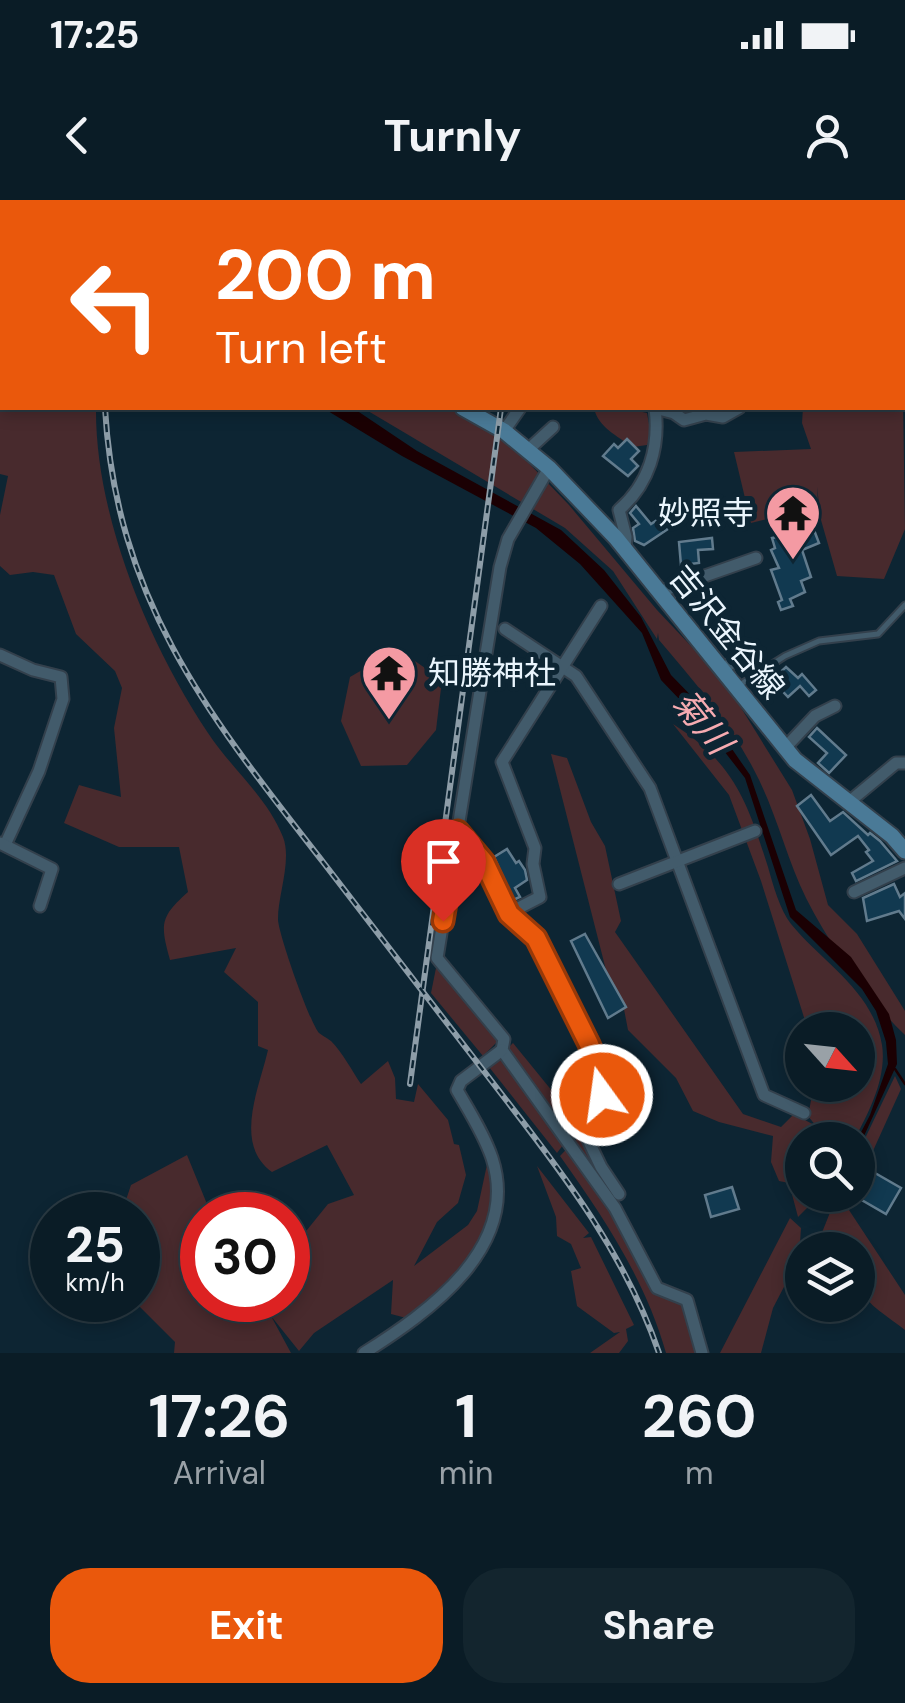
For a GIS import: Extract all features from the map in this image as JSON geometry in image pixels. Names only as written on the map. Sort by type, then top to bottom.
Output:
[{"type":"main road","name":"吉沢金谷線","points":[[467,410],[530,449],[549,468],[625,550],[796,760],[902,841]]},
{"type":"street","points":[[504,431],[519,410]]},
{"type":"street","points":[[625,550],[626,536],[618,510],[633,497],[655,454],[655,410]]},
{"type":"street","points":[[660,410],[684,420],[706,414],[723,418],[736,410]]},
{"type":"street","points":[[530,449],[552,426]]},
{"type":"street","points":[[364,1353],[410,1323],[458,1278],[486,1246],[497,1202],[492,1157],[457,1090],[461,1081],[502,1050],[504,1039],[437,958],[500,566],[508,538],[549,468]]},
{"type":"street","points":[[659,592],[756,558]]},
{"type":"street","points":[[509,914],[540,897],[534,864],[536,848],[502,762],[601,606]]},
{"type":"street","points":[[505,630],[576,676],[645,780],[764,1095],[804,1114]]},
{"type":"street","points":[[722,670],[752,648]]},
{"type":"street","points":[[0,655],[61,677],[63,688],[63,699],[39,772],[3,844],[52,869],[40,906]]},
{"type":"street","points":[[786,748],[815,716],[835,706]]},
{"type":"street","points":[[848,802],[896,763],[905,764]]},
{"type":"street","points":[[458,831],[484,862],[509,914],[536,938],[595,1059],[601,1074],[602,1095],[600,1103],[580,1125],[619,1194]]},
{"type":"street","points":[[619,884],[755,832]]},
{"type":"street","points":[[854,892],[905,868]]},
{"type":"street","points":[[502,1050],[615,1208],[657,1288],[687,1300],[702,1353]]},
{"type":"lane","points":[[736,688],[785,656],[820,641],[878,634],[905,605]]},
{"type":"shaded area","points":[[0,410],[96,410],[98,449],[115,534],[146,619],[186,698],[217,746],[268,809],[283,837],[286,856],[279,928],[315,1026],[335,1046],[361,1084],[388,1061],[395,1078],[396,1099],[414,1102],[418,1084],[448,1120],[454,1144],[459,1145],[466,1175],[458,1203],[437,1222],[414,1266],[468,1225],[477,1211],[488,1160],[492,1212],[485,1232],[461,1267],[410,1319],[391,1314],[393,1280],[314,1333],[299,1351],[276,1322],[310,1322],[310,1226],[328,1204],[354,1195],[327,1145],[272,1172],[260,1160],[251,1131],[252,1115],[268,1050],[258,1046],[258,1002],[224,972],[236,948],[170,960],[165,922],[188,892],[179,847],[119,847],[64,823],[79,785],[121,797],[114,728],[122,688],[115,671],[76,634],[54,575],[10,575],[0,566],[0,515],[8,476],[0,474]]},
{"type":"shaded area","points":[[366,410],[478,410],[569,505],[657,610],[725,682],[792,790],[828,905],[857,934],[905,1011],[905,1035],[864,988],[815,915],[762,786],[734,735],[659,640],[658,633],[657,639],[613,571],[565,528]]},
{"type":"shaded area","points":[[595,410],[647,413],[651,435],[647,445],[633,447],[600,421]]},
{"type":"shaded area","points":[[803,410],[903,410],[905,529],[884,579],[837,576],[821,520],[817,487],[819,522],[806,524],[795,512],[751,523],[734,452],[811,449],[802,423]]},
{"type":"shaded area","points":[[398,649],[442,680],[436,730],[407,765],[361,766],[341,721],[350,677]]},
{"type":"shaded area","points":[[673,724],[711,754],[736,785],[787,918],[846,979],[870,1012],[802,1012],[729,795]]},
{"type":"shaded area","points":[[551,754],[567,758],[591,822],[605,846],[621,921],[615,932],[743,1114],[781,1127],[785,1123],[785,1182],[779,1181],[771,1162],[773,1136],[693,1111],[676,1078],[628,1030],[623,1004],[606,970]]},
{"type":"shaded area","points":[[437,963],[498,1041],[483,1056],[431,993]]},
{"type":"shaded area","points":[[875,1022],[883,1057],[875,1094]]},
{"type":"shaded area","points":[[513,1043],[579,1124],[557,1153],[489,1067]]},
{"type":"shaded area","points":[[895,1076],[901,1089],[875,1146],[873,1122]]},
{"type":"shaded area","points":[[811,1102],[873,1102],[863,1122],[813,1122],[808,1116]]},
{"type":"shaded area","points":[[794,1114],[809,1122],[786,1122]]},
{"type":"shaded area","points":[[581,1134],[622,1208],[654,1290],[685,1306],[696,1353],[666,1353],[635,1274],[560,1156]]},
{"type":"shaded area","points":[[187,1155],[202,1192],[180,1192],[180,1322],[274,1322],[291,1353],[174,1353],[175,1342],[155,1322],[160,1322],[160,1192],[129,1192],[131,1185]]},
{"type":"shaded area","points":[[537,1166],[589,1233],[583,1238],[591,1237],[634,1325],[626,1329],[628,1341],[619,1353],[590,1353],[620,1332],[614,1333],[577,1306],[571,1271],[581,1268],[571,1244],[557,1236],[556,1217]]},
{"type":"shaded area","points":[[830,1212],[850,1212],[863,1232],[822,1232]]},
{"type":"shaded area","points":[[790,1218],[801,1232],[785,1232],[785,1285],[773,1308],[761,1353],[720,1353]]},
{"type":"shaded area","points":[[875,1249],[905,1295],[905,1330],[875,1306]]},
{"type":"water","name":"菊川","points":[[326,410],[356,410],[417,451],[561,530],[604,570],[641,617],[671,675],[705,710],[750,775],[796,910],[851,957],[889,1014],[897,1064],[870,1122],[866,1122],[888,1064],[876,1011],[862,989],[790,917],[745,778],[704,725],[661,680],[642,633],[580,564],[536,528]]},
{"type":"building","points":[[627,439],[639,451],[631,459],[638,466],[628,476],[603,456],[614,444],[618,448]]},
{"type":"building","points":[[636,506],[651,524],[660,518],[668,529],[644,545],[635,541],[633,528],[639,524],[630,513]]},
{"type":"building","name":"妙照寺","points":[[814,530],[819,543],[802,550],[811,577],[801,581],[805,592],[790,599],[793,606],[781,610],[778,602],[782,600],[771,570],[779,568],[771,550],[775,548],[772,538]]},
{"type":"building","points":[[712,538],[713,549],[698,550],[699,563],[681,565],[679,542]]},
{"type":"building","points":[[786,667],[798,678],[802,674],[816,690],[809,696],[800,686],[788,697],[772,680]]},
{"type":"building","points":[[817,728],[846,755],[829,773],[818,763],[827,753],[809,737]]},
{"type":"building","points":[[811,795],[830,821],[843,812],[880,841],[897,861],[856,881],[852,873],[873,861],[866,852],[869,850],[858,836],[831,855],[797,806]]},
{"type":"building","points":[[507,849],[525,870],[527,880],[515,888],[520,897],[513,900],[494,857]]},
{"type":"building","points":[[894,884],[900,897],[905,893],[905,919],[899,911],[867,921],[863,898]]},
{"type":"building","points":[[585,934],[626,1007],[608,1018],[571,941]]},
{"type":"building","points":[[875,1173],[901,1188],[886,1214],[875,1208]]},
{"type":"building","points":[[732,1187],[739,1209],[711,1217],[705,1195]]},
{"type":"waterway","points":[[895,1069],[905,1084]]},
{"type":"railway","points":[[105,410],[113,477],[128,540],[175,653],[242,757],[571,1187],[629,1283],[659,1353]]},
{"type":"railway","points":[[410,1084],[501,410]]},
{"type":"place","name":"妙照寺","points":[[793,562]]},
{"type":"place","name":"知勝神社","points":[[389,722]]},
{"type":"route","points":[[443,921],[458,831],[484,862],[509,914],[536,938],[589,1044],[601,1074],[602,1095]]}]
